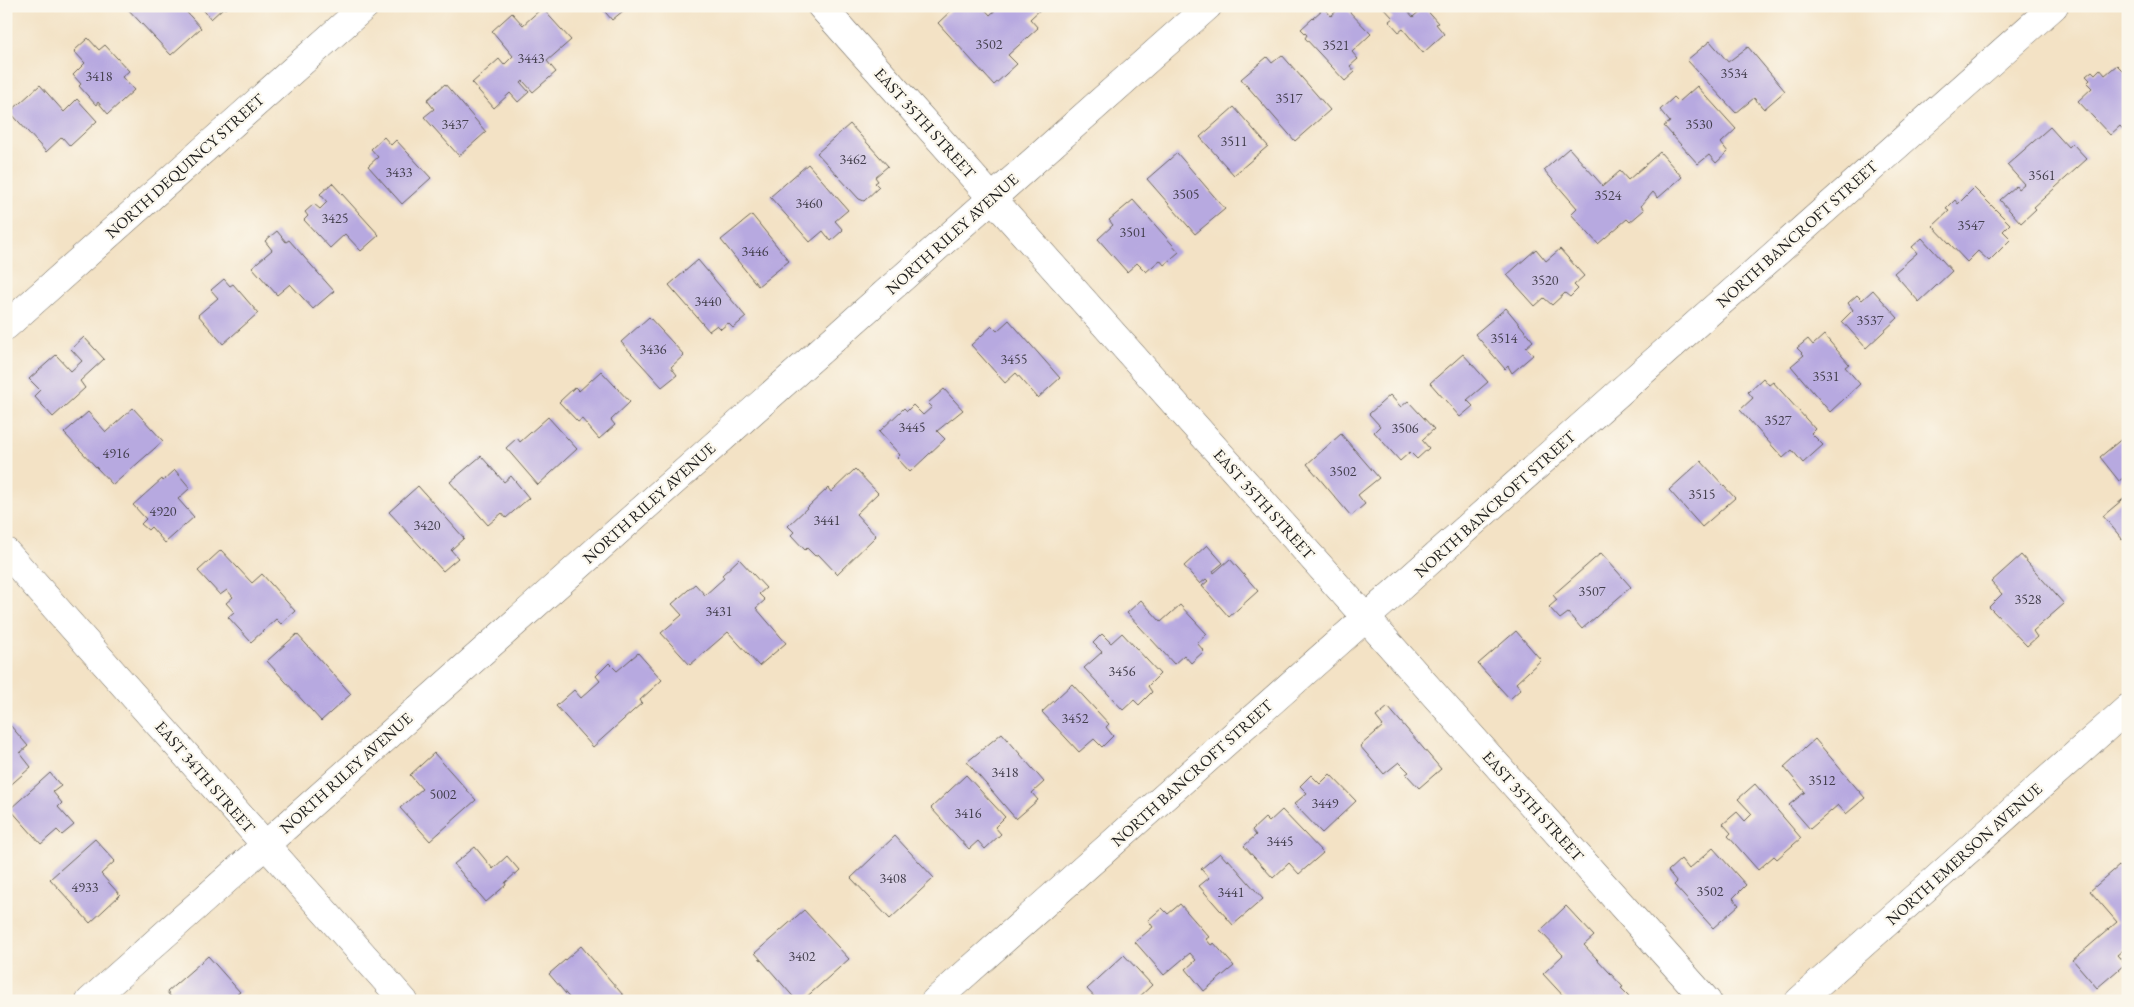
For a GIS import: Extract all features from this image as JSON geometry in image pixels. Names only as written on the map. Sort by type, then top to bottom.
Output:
[{"type":"street","name":"NORTH DEQUINCY STREET","points":[[6,326],[365,6]]},
{"type":"street","name":"EAST 35TH STREET","points":[[821,6],[1707,1001]]},
{"type":"street","name":"NORTH RILEY AVENUE","points":[[90,1001],[1208,6]]},
{"type":"street","name":"NORTH BANCROFT STREET","points":[[935,1001],[2054,6]]},
{"type":"street","name":"EAST 34TH STREET","points":[[6,552],[404,1001]]},
{"type":"street","name":"NORTH EMERSON AVENUE","points":[[1799,1001],[2128,708]]},
{"type":"building","points":[[125,6],[181,6],[201,28],[171,55]]},
{"type":"building","points":[[200,6],[229,6],[226,9],[224,7],[211,19]]},
{"type":"building","points":[[600,6],[629,6],[612,20]]},
{"type":"building","points":[[956,6],[982,6],[990,15],[1000,6],[1044,6],[1030,19],[1038,28],[1008,55],[1017,64],[994,85],[938,23]]},
{"type":"building","points":[[1342,6],[1371,34],[1352,52],[1358,59],[1350,66],[1355,72],[1345,81],[1305,38],[1307,35],[1301,29],[1324,8],[1331,16]]},
{"type":"building","points":[[1382,6],[1404,6],[1413,17],[1424,7],[1438,23],[1436,24],[1444,34],[1423,53],[1403,29],[1399,32],[1389,21],[1393,18]]},
{"type":"building","points":[[542,8],[571,40],[547,61],[556,72],[533,92],[523,81],[521,83],[529,92],[518,102],[510,93],[494,108],[472,83],[499,59],[504,65],[513,56],[492,31],[512,13],[523,25]]},
{"type":"building","points":[[88,38],[99,50],[105,45],[129,71],[122,77],[134,90],[108,114],[98,102],[96,105],[79,86],[81,84],[73,75],[85,63],[74,51]]},
{"type":"building","points":[[1710,41],[1728,62],[1748,47],[1785,91],[1764,109],[1754,98],[1736,113],[1687,60]]},
{"type":"building","points":[[1282,55],[1330,110],[1295,141],[1241,79],[1267,57],[1272,63]]},
{"type":"building","points":[[2117,65],[2128,76],[2128,135],[2120,126],[2110,135],[2078,101],[2092,88],[2087,83],[2090,80],[2086,76],[2092,71],[2095,74],[2100,69],[2105,75]]},
{"type":"building","points":[[445,84],[486,132],[459,156],[424,117],[434,109],[427,100]]},
{"type":"building","points":[[40,85],[64,112],[77,99],[97,121],[70,146],[62,137],[46,152],[10,112]]},
{"type":"building","points":[[1697,86],[1736,129],[1721,143],[1728,152],[1716,163],[1709,155],[1698,164],[1664,126],[1670,122],[1660,110],[1674,97],[1679,102]]},
{"type":"building","points":[[1234,107],[1268,146],[1234,175],[1200,137]]},
{"type":"building","points":[[850,124],[888,166],[875,177],[878,181],[875,183],[879,187],[864,201],[859,199],[817,153]]},
{"type":"building","points":[[2050,127],[2068,147],[2072,143],[2087,159],[2034,207],[2036,209],[2021,223],[2000,200],[2016,186],[2018,189],[2024,184],[2007,165]]},
{"type":"building","points":[[384,137],[391,145],[396,140],[431,178],[402,204],[368,166],[378,157],[371,149]]},
{"type":"building","points":[[1569,148],[1603,186],[1620,171],[1628,180],[1660,152],[1682,177],[1658,198],[1653,192],[1641,206],[1644,210],[1630,222],[1627,219],[1598,244],[1571,214],[1577,208],[1544,170]]},
{"type":"building","points":[[1177,153],[1225,209],[1195,234],[1147,179]]},
{"type":"building","points":[[808,164],[848,210],[835,221],[843,230],[831,241],[823,231],[810,242],[770,197]]},
{"type":"building","points":[[332,183],[379,235],[361,251],[345,234],[330,248],[304,220],[308,216],[305,212],[314,204],[320,209],[327,202],[320,194]]},
{"type":"building","points":[[1974,188],[2010,224],[2003,231],[2011,239],[1989,261],[1978,251],[1967,262],[1933,226],[1949,211],[1946,209],[1955,200],[1958,204]]},
{"type":"building","points":[[1133,200],[1179,252],[1164,265],[1160,260],[1146,272],[1137,263],[1127,272],[1098,239],[1113,225],[1109,220]]},
{"type":"building","points":[[752,215],[789,261],[758,286],[721,240]]},
{"type":"building","points":[[277,231],[286,242],[289,240],[334,291],[313,309],[290,284],[277,295],[252,267],[272,250],[265,241]]},
{"type":"building","points":[[1922,238],[1952,271],[1919,302],[1894,273],[1917,253],[1912,247]]},
{"type":"building","points":[[1536,249],[1546,261],[1560,249],[1584,276],[1574,285],[1578,289],[1570,297],[1565,293],[1552,305],[1544,298],[1535,306],[1507,275]]},
{"type":"building","points":[[698,260],[746,317],[733,328],[728,323],[721,329],[717,325],[709,331],[669,285]]},
{"type":"building","points":[[224,279],[230,286],[233,284],[258,313],[223,344],[198,315],[218,298],[211,290]]},
{"type":"building","points":[[1873,290],[1898,318],[1866,348],[1842,321],[1853,310],[1848,303],[1857,295],[1862,300]]},
{"type":"building","points":[[1506,308],[1533,341],[1526,347],[1533,355],[1512,373],[1508,366],[1505,369],[1475,334]]},
{"type":"building","points":[[649,317],[684,355],[671,367],[677,375],[662,387],[621,342]]},
{"type":"building","points":[[1009,320],[1060,378],[1038,398],[1016,373],[1005,383],[971,345],[992,326],[997,331]]},
{"type":"building","points":[[1824,335],[1849,364],[1845,367],[1860,384],[1830,412],[1791,366],[1804,355],[1797,348],[1808,339],[1813,345]]},
{"type":"building","points":[[84,337],[104,359],[80,381],[85,388],[53,417],[34,396],[40,390],[29,379],[56,355],[71,371],[82,361],[71,349]]},
{"type":"building","points":[[1463,354],[1488,382],[1467,400],[1473,406],[1460,417],[1430,383]]},
{"type":"building","points":[[601,371],[630,402],[611,420],[615,425],[599,439],[582,419],[578,422],[559,402],[575,387],[579,391]]},
{"type":"building","points":[[1763,378],[1769,385],[1773,382],[1815,429],[1811,433],[1823,445],[1803,463],[1792,450],[1783,458],[1740,410],[1753,398],[1748,392]]},
{"type":"building","points":[[944,389],[963,410],[937,431],[945,439],[910,472],[897,458],[900,455],[879,432],[904,408],[907,411],[913,405],[923,415],[932,407],[928,403]]},
{"type":"building","points":[[1390,395],[1401,407],[1408,401],[1434,429],[1422,440],[1429,448],[1417,459],[1410,452],[1400,461],[1374,432],[1380,426],[1369,414]]},
{"type":"building","points":[[133,408],[163,441],[113,485],[64,433],[88,412],[106,432]]},
{"type":"building","points":[[548,417],[577,449],[538,485],[506,448],[517,438],[520,442]]},
{"type":"building","points":[[1341,434],[1379,478],[1358,495],[1365,504],[1351,516],[1307,464]]},
{"type":"building","points":[[2124,437],[2128,442],[2128,474],[2119,481],[2100,457]]},
{"type":"building","points":[[481,456],[504,482],[511,476],[529,498],[506,518],[502,513],[488,525],[450,482]]},
{"type":"building","points":[[1701,461],[1735,498],[1702,527],[1669,490]]},
{"type":"building","points":[[855,469],[878,493],[856,514],[876,536],[837,574],[818,554],[815,556],[807,548],[805,550],[791,535],[794,532],[788,526],[828,488],[831,492]]},
{"type":"building","points":[[175,470],[190,488],[178,499],[194,517],[165,543],[151,527],[148,530],[141,524],[146,519],[133,505]]},
{"type":"building","points":[[418,486],[464,538],[451,550],[458,558],[443,571],[389,512]]},
{"type":"building","points":[[2128,495],[2128,546],[2103,516]]},
{"type":"building","points":[[1207,545],[1223,563],[1213,571],[1214,573],[1230,559],[1258,591],[1229,617],[1202,586],[1208,581],[1206,579],[1200,584],[1184,566]]},
{"type":"building","points":[[221,550],[252,583],[262,574],[295,611],[281,624],[276,619],[251,642],[228,617],[234,612],[226,603],[233,597],[227,590],[220,595],[198,571]]},
{"type":"building","points":[[1601,553],[1631,587],[1582,629],[1568,613],[1560,619],[1549,607],[1557,600],[1553,595]]},
{"type":"building","points":[[2021,555],[2064,604],[2033,631],[2037,637],[2027,646],[1989,607],[2002,594],[1991,582]]},
{"type":"building","points":[[739,559],[766,588],[759,594],[765,600],[756,608],[786,643],[759,666],[728,632],[690,665],[661,633],[682,615],[672,604],[695,584],[705,595],[724,578],[722,575]]},
{"type":"building","points":[[1141,600],[1161,622],[1180,605],[1207,634],[1197,643],[1204,651],[1191,663],[1184,655],[1174,664],[1127,613]]},
{"type":"building","points":[[1516,631],[1541,660],[1516,683],[1521,689],[1510,699],[1478,664]]},
{"type":"building","points":[[1122,633],[1160,674],[1148,686],[1152,692],[1139,705],[1134,700],[1123,710],[1084,668],[1102,652],[1093,643],[1102,634],[1111,643]]},
{"type":"building","points":[[297,634],[351,694],[321,721],[267,661]]},
{"type":"building","points":[[638,653],[662,680],[640,700],[642,703],[593,747],[556,706],[574,690],[581,698],[600,681],[596,676],[609,663],[617,671]]},
{"type":"building","points":[[1072,684],[1109,724],[1106,727],[1113,736],[1102,747],[1094,739],[1079,752],[1042,712]]},
{"type":"building","points":[[1388,707],[1441,769],[1419,788],[1406,774],[1409,772],[1399,762],[1384,774],[1360,746],[1383,726],[1376,717]]},
{"type":"building","points":[[10,725],[28,746],[20,753],[31,767],[6,789],[6,728]]},
{"type":"building","points":[[1002,733],[1044,782],[1032,793],[1038,800],[1016,819],[967,762]]},
{"type":"building","points":[[1815,739],[1865,798],[1846,814],[1838,805],[1810,829],[1789,805],[1805,792],[1784,767]]},
{"type":"building","points":[[434,753],[476,800],[430,841],[400,808],[422,789],[410,775]]},
{"type":"building","points":[[50,773],[61,786],[53,792],[62,803],[58,807],[74,825],[62,835],[57,830],[41,844],[10,809]]},
{"type":"building","points":[[1330,774],[1356,801],[1322,833],[1294,804],[1307,793],[1300,786],[1311,775],[1320,784]]},
{"type":"building","points":[[966,775],[1005,817],[995,827],[1001,834],[985,849],[978,841],[969,849],[931,808]]},
{"type":"building","points":[[1755,784],[1801,838],[1777,859],[1774,856],[1758,870],[1728,836],[1731,833],[1723,824],[1737,812],[1745,821],[1752,814],[1738,799]]},
{"type":"building","points":[[1282,810],[1323,853],[1299,874],[1289,863],[1273,878],[1244,846],[1256,835],[1252,830],[1265,818],[1269,822]]},
{"type":"building","points":[[895,836],[934,878],[890,919],[851,878]]},
{"type":"building","points":[[95,839],[115,861],[101,874],[120,895],[90,923],[50,879]]},
{"type":"building","points":[[475,847],[493,869],[507,856],[519,870],[505,883],[506,885],[486,902],[454,864]]},
{"type":"building","points":[[1713,848],[1746,885],[1733,898],[1739,905],[1713,928],[1674,885],[1677,882],[1668,871],[1681,859],[1689,869]]},
{"type":"building","points":[[1220,853],[1227,861],[1228,859],[1263,899],[1233,925],[1199,886],[1209,878],[1201,869]]},
{"type":"building","points":[[2119,866],[2128,876],[2128,946],[2117,955],[2125,964],[2097,988],[2073,960],[2117,922],[2090,891]]},
{"type":"building","points":[[1180,904],[1209,937],[1206,939],[1211,945],[1214,943],[1234,966],[1204,991],[1186,969],[1196,960],[1190,953],[1164,975],[1135,942],[1153,927],[1148,920],[1162,908],[1168,914]]},
{"type":"building","points":[[1566,906],[1594,936],[1584,945],[1623,987],[1621,988],[1629,996],[1624,1001],[1568,1001],[1543,974],[1563,955],[1540,931]]},
{"type":"building","points":[[804,910],[849,959],[802,1001],[797,1001],[755,953]]},
{"type":"building","points":[[581,946],[623,995],[617,1001],[572,1001],[549,974]]},
{"type":"building","points":[[1124,955],[1152,985],[1135,1001],[1098,1001],[1087,989]]},
{"type":"building","points":[[208,956],[240,992],[231,999],[232,1001],[174,1001],[167,992]]}]
